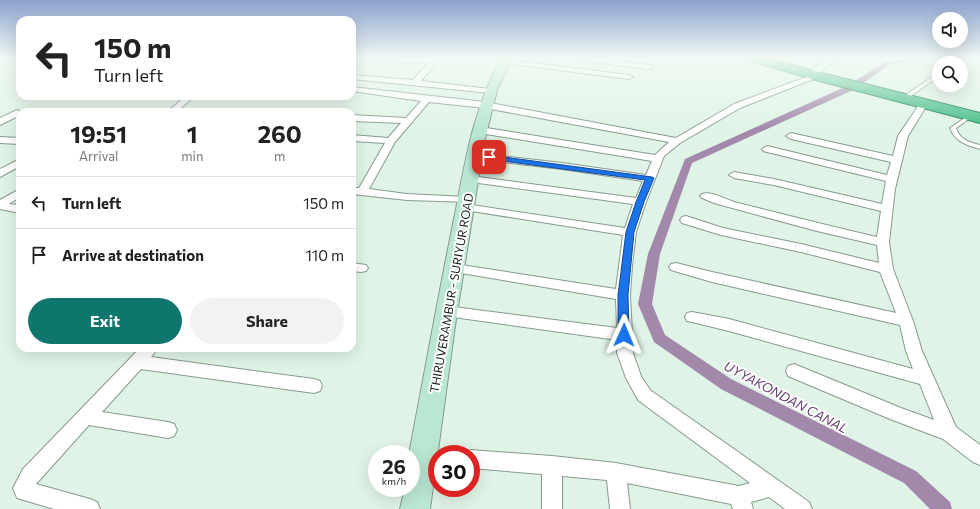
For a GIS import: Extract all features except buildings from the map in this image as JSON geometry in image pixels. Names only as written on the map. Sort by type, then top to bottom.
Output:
[{"type":"highway","points":[[848,82],[922,103],[977,116]]},
{"type":"highway","points":[[867,87],[909,95],[977,116]]},
{"type":"main road","name":"THIRUVERAMBUR - SURIYUR ROAD","points":[[431,445],[446,311],[480,130],[487,98],[494,82]]},
{"type":"main road","name":"THIRUVERAMBUR - SURIYUR ROAD","points":[[415,509],[421,479],[428,461]]},
{"type":"street","points":[[402,82],[415,83],[487,98],[677,141]]},
{"type":"street","points":[[801,82],[737,106],[677,141],[660,155],[640,202],[630,232],[623,295],[625,353],[634,378],[644,395],[769,487],[802,509]]},
{"type":"street","points":[[356,90],[423,103],[487,98]]},
{"type":"street","points":[[176,108],[186,100]]},
{"type":"street","points":[[423,103],[391,141],[357,191],[466,204],[630,232]]},
{"type":"street","points":[[922,103],[921,108],[903,136],[896,160],[887,209],[883,242],[886,269],[906,321],[914,351],[949,433]]},
{"type":"street","points":[[0,122],[16,114]]},
{"type":"street","points":[[356,118],[408,121]]},
{"type":"street","points":[[480,130],[659,159]]},
{"type":"street","points":[[790,136],[896,160]]},
{"type":"street","points":[[356,138],[391,141]]},
{"type":"street","points":[[0,140],[16,141]]},
{"type":"street","points":[[0,148],[16,141]]},
{"type":"street","points":[[767,149],[892,179]]},
{"type":"street","points":[[475,156],[650,178]]},
{"type":"street","points":[[0,174],[16,164]]},
{"type":"street","points":[[734,174],[887,209]]},
{"type":"street","points":[[471,179],[640,202]]},
{"type":"street","points":[[0,206],[16,195]]},
{"type":"street","points":[[706,196],[718,201],[817,227],[883,242]]},
{"type":"street","points":[[0,206],[16,208]]},
{"type":"street","points":[[686,220],[721,231],[801,248],[886,269]]},
{"type":"street","points":[[676,267],[712,277],[906,321]]},
{"type":"street","points":[[455,268],[623,295]]},
{"type":"street","points":[[446,311],[624,335]]},
{"type":"street","points":[[692,317],[729,325],[926,379]]},
{"type":"street","points":[[90,509],[24,491],[23,488],[30,476],[147,352]]},
{"type":"street","points":[[138,362],[314,386]]},
{"type":"street","points":[[794,371],[896,414],[949,433],[980,456]]},
{"type":"street","points":[[87,417],[168,430]]},
{"type":"street","points":[[480,460],[616,472],[741,503],[769,487]]},
{"type":"street","points":[[552,465],[552,509]]},
{"type":"street","points":[[616,472],[620,509]]},
{"type":"lane","points":[[909,95],[928,82]]},
{"type":"lane","points":[[977,116],[953,128],[954,136],[960,141],[980,147]]},
{"type":"waterway","name":"UYYAKONDAN CANAL","points":[[859,82],[850,88],[688,161],[654,254],[645,304],[659,338],[726,384],[910,477],[943,509]]},
{"type":"route","points":[[489,157],[650,178],[630,232],[625,266],[623,295],[624,335]]}]
